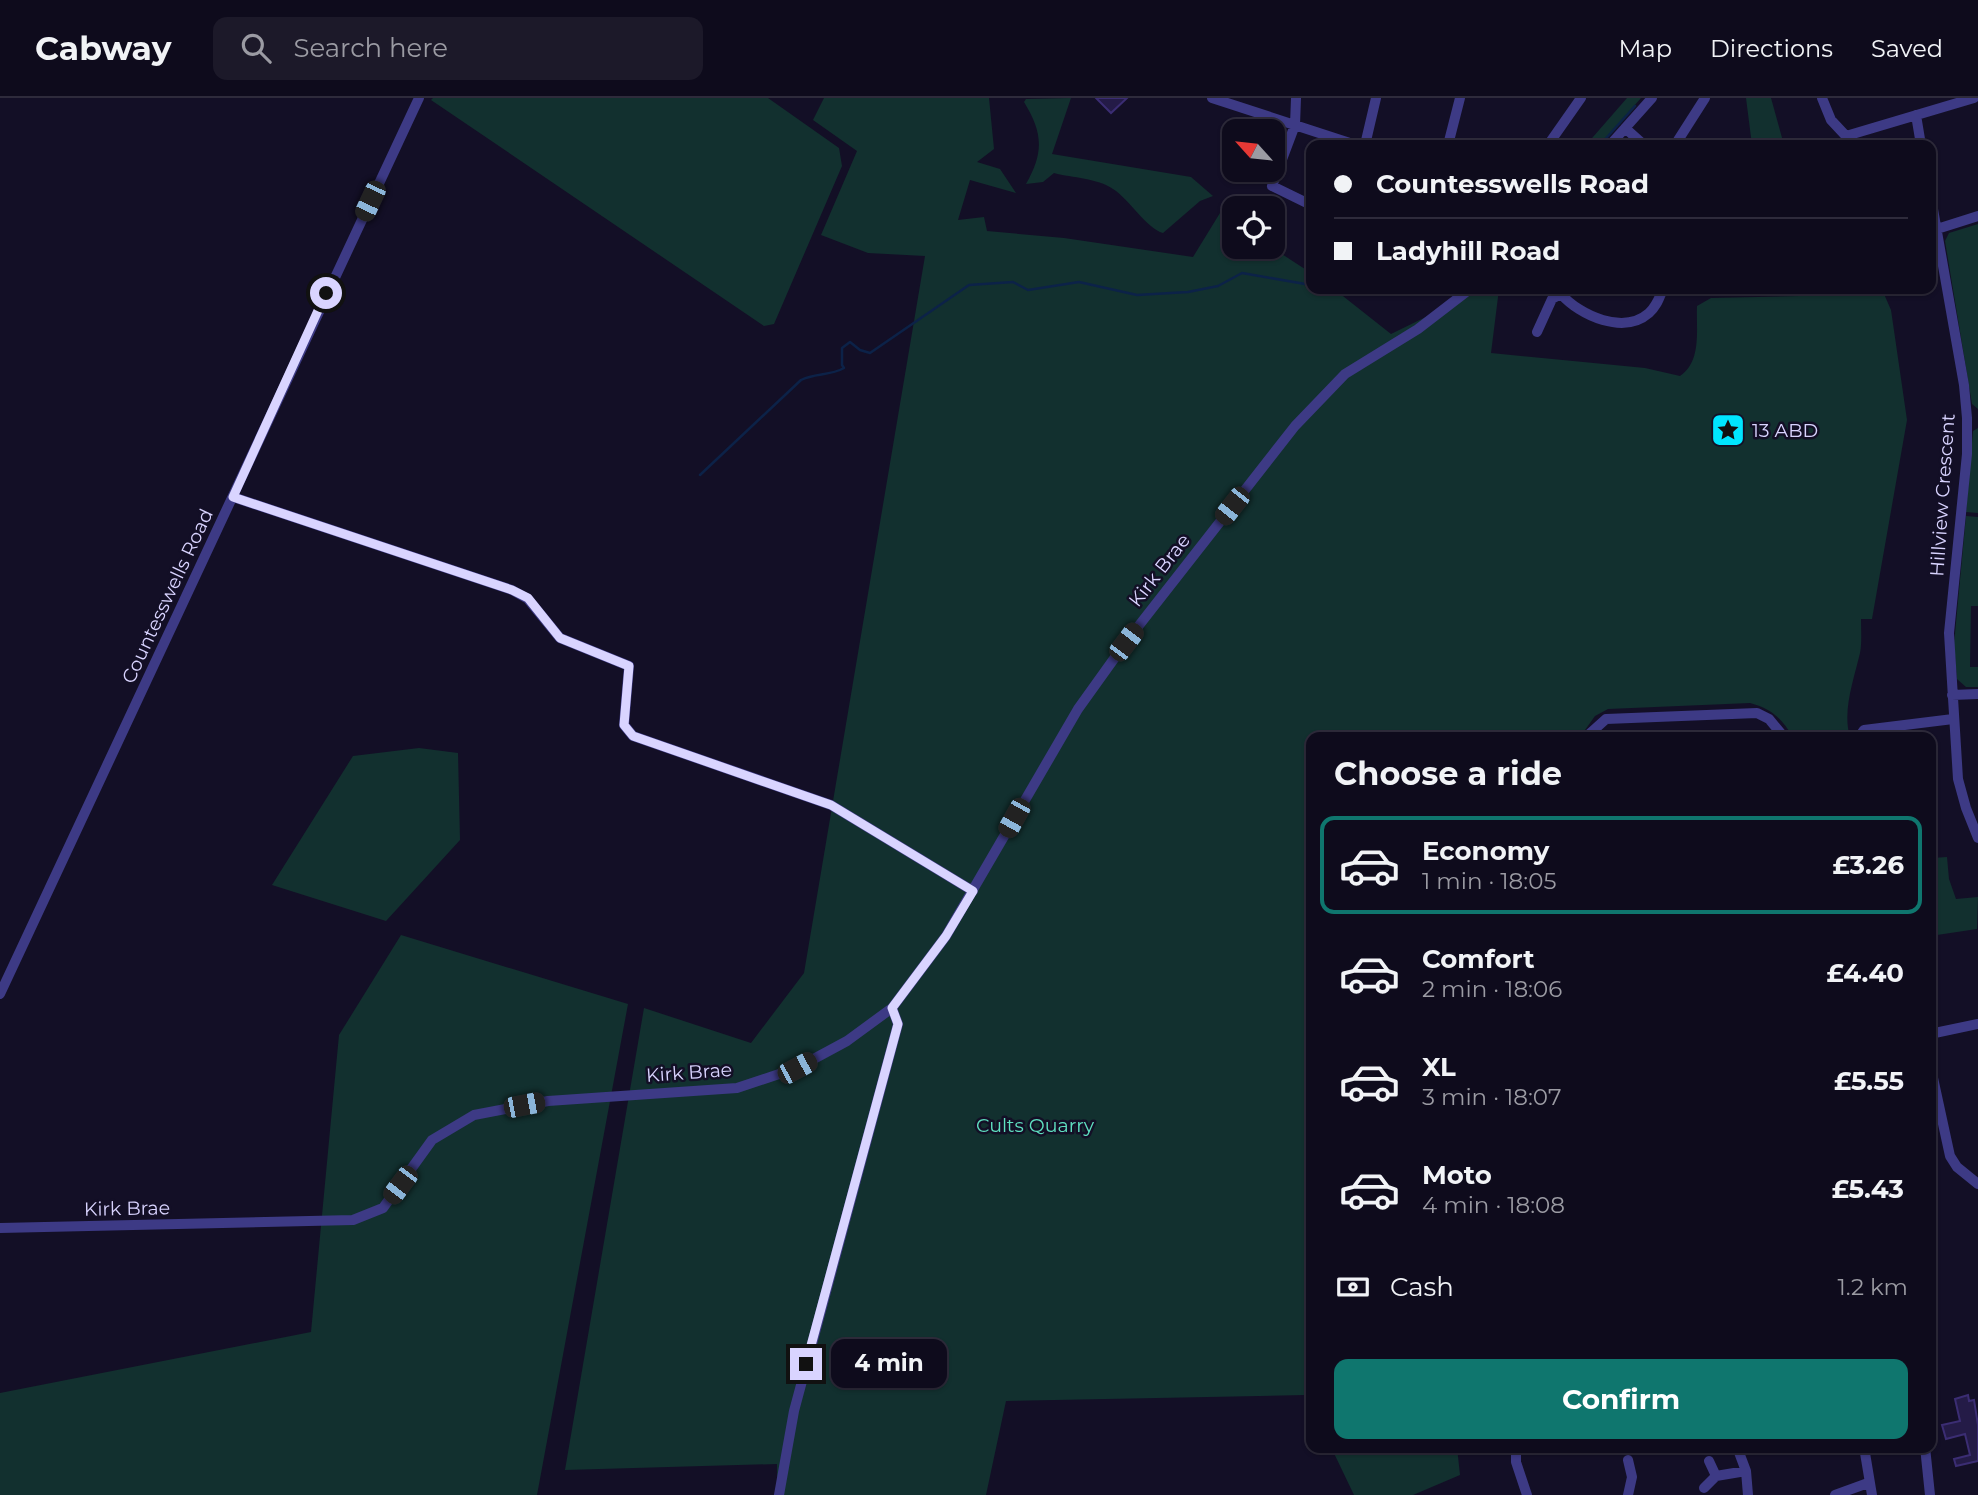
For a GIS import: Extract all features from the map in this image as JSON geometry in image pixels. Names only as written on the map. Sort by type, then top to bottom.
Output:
[{"type":"street","name":"Countesswells Road","points":[[0,994],[419,98]]},
{"type":"street","points":[[1212,98],[1341,140]]},
{"type":"street","points":[[1296,98],[1295,125],[1272,186],[1306,203]]},
{"type":"street","points":[[1366,140],[1376,98]]},
{"type":"street","points":[[1449,140],[1460,98]]},
{"type":"street","points":[[1552,140],[1581,98]]},
{"type":"street","points":[[1614,140],[1652,98]]},
{"type":"street","points":[[1678,140],[1705,98]]},
{"type":"street","points":[[1822,98],[1830,120],[1842,140]]},
{"type":"street","points":[[1846,140],[1942,103],[1974,98]]},
{"type":"street","points":[[1916,115],[1920,140]]},
{"type":"street","points":[[1625,128],[1638,140]]},
{"type":"street","points":[[1937,229],[1978,216]]},
{"type":"street","name":"Hillview Crescent","points":[[1936,224],[1967,418],[1967,454],[1949,633],[1958,779],[1978,838]]},
{"type":"street","name":"Kirk Brae","points":[[0,1228],[353,1220],[383,1208],[432,1140],[474,1115],[548,1101],[737,1088],[797,1068],[847,1041],[892,1008],[946,936],[1078,709],[1126,642],[1295,426],[1345,374],[1418,329],[1464,294]]},
{"type":"street","points":[[1537,332],[1552,299],[1558,294]]},
{"type":"street","points":[[1563,294],[1571,305],[1590,315],[1627,323],[1648,314],[1661,294]]},
{"type":"street","points":[[233,497],[523,595],[560,638],[629,666],[624,725],[633,736],[831,805],[973,891]]},
{"type":"street","points":[[1952,695],[1978,694]]},
{"type":"street","points":[[1592,732],[1606,719],[1756,713],[1769,719],[1780,732]]},
{"type":"street","points":[[1863,732],[1953,719]]},
{"type":"street","points":[[779,1495],[793,1411],[898,1024],[892,1008]]},
{"type":"street","points":[[1936,1033],[1978,1024]]},
{"type":"street","points":[[1936,1092],[1950,1156],[1957,1167],[1978,1184]]},
{"type":"street","points":[[1516,1453],[1527,1495]]},
{"type":"street","points":[[1739,1453],[1746,1471],[1748,1495]]},
{"type":"street","points":[[1865,1453],[1872,1495]]},
{"type":"street","points":[[1926,1453],[1930,1495]]},
{"type":"street","points":[[1628,1460],[1633,1477],[1629,1495]]},
{"type":"street","points":[[1709,1461],[1716,1476]]},
{"type":"street","points":[[1704,1488],[1716,1476],[1746,1471]]},
{"type":"street","points":[[1835,1495],[1868,1483]]},
{"type":"green space","points":[[768,98],[839,148],[842,166],[774,324],[764,326],[431,100]]},
{"type":"green space","name":"Cults Quarry","points":[[824,98],[989,98],[994,149],[977,162],[1000,169],[1016,193],[970,180],[958,220],[984,217],[987,231],[1064,238],[1193,257],[1220,213],[1222,259],[1285,259],[1285,256],[1306,270],[1306,294],[1340,294],[1391,334],[1473,294],[1498,294],[1491,353],[1645,368],[1680,376],[1687,370],[1695,354],[1697,306],[1711,298],[1884,294],[1891,310],[1907,420],[1872,619],[1861,619],[1861,649],[1848,706],[1849,732],[1789,732],[1775,715],[1750,703],[1608,709],[1595,716],[1584,732],[1306,732],[1306,1397],[1006,1401],[986,1495],[777,1495],[777,1464],[565,1470],[644,1008],[751,1043],[804,973],[925,256],[868,253],[821,235],[857,151],[813,120]]},
{"type":"green space","points":[[1071,98],[1052,154],[1191,177],[1213,196],[1200,201],[1163,233],[1151,226],[1107,185],[1054,173],[1043,182],[1026,184],[1036,162],[1039,143],[1035,123],[1024,102],[1026,99]]},
{"type":"green space","points":[[1627,98],[1641,98],[1604,140],[1590,140]]},
{"type":"green space","points":[[1746,98],[1771,98],[1783,140],[1751,140]]},
{"type":"green space","points":[[1978,224],[1978,409],[1972,404],[1945,241],[1949,233]]},
{"type":"green space","points":[[1978,428],[1978,513],[1966,512],[1973,431]]},
{"type":"green space","points":[[1966,516],[1978,517],[1978,606],[1971,606],[1970,667],[1978,667],[1978,687],[1966,687],[1957,679],[1954,644]]},
{"type":"green space","points":[[419,748],[458,753],[460,840],[386,921],[272,885],[353,756]]},
{"type":"green space","points":[[1947,857],[1949,879],[1956,899],[1978,897],[1977,929],[1937,935],[1936,858]]},
{"type":"green space","points":[[401,935],[628,1004],[537,1495],[0,1495],[0,1393],[311,1332],[339,1035]]},
{"type":"green space","points":[[1334,1453],[1458,1453],[1460,1475],[1413,1495],[1354,1495]]},
{"type":"building","points":[[1096,98],[1127,98],[1111,113]]},
{"type":"building","points":[[1968,1395],[1969,1401],[1974,1400],[1978,1425],[1978,1461],[1956,1466],[1954,1459],[1970,1455],[1965,1434],[1946,1439],[1942,1425],[1960,1421],[1955,1399]]},
{"type":"waterway","points":[[1604,140],[1635,106]]},
{"type":"waterway","points":[[700,475],[801,380],[844,368],[842,348],[850,342],[860,350],[870,353],[969,285],[1013,282],[1028,290],[1079,282],[1137,295],[1188,292],[1218,286],[1242,273],[1306,284]]},
{"type":"place","name":"13 ABD","points":[[1728,430]]},
{"type":"route","points":[[326,293],[233,497],[523,595],[555,635],[629,666],[624,725],[633,736],[831,805],[973,891],[946,936],[892,1008],[898,1024],[885,1078],[863,1149],[806,1364]]}]
